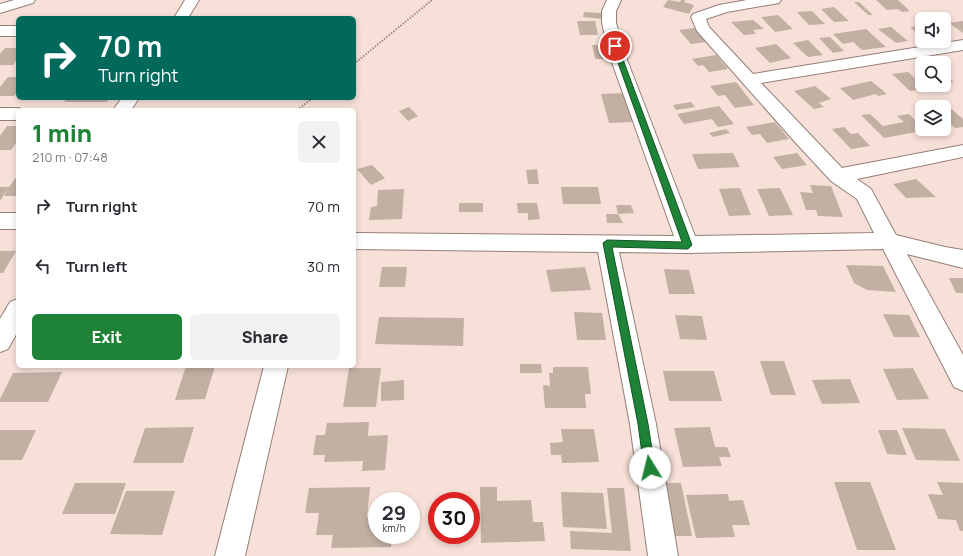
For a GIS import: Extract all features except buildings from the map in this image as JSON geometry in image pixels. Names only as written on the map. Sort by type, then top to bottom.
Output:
[{"type":"street","points":[[0,9],[28,0]]},
{"type":"street","points":[[182,16],[192,0]]},
{"type":"street","points":[[614,0],[609,11],[609,23],[618,57],[688,245]]},
{"type":"street","points":[[774,0],[724,8],[698,17],[702,28],[748,80],[838,176],[864,194],[963,379]]},
{"type":"street","points":[[0,31],[16,31]]},
{"type":"street","points":[[748,80],[963,44]]},
{"type":"street","points":[[0,114],[16,114]]},
{"type":"street","points":[[838,176],[963,151]]},
{"type":"street","points":[[0,221],[16,221]]},
{"type":"street","points":[[356,241],[688,245],[888,240],[945,256],[963,259]]},
{"type":"street","points":[[607,243],[643,424],[663,556]]},
{"type":"street","points":[[0,341],[16,313]]},
{"type":"street","points":[[230,556],[276,368]]},
{"type":"path","points":[[356,62],[432,0]]},
{"type":"path","points":[[300,108],[310,100]]},
{"type":"route","points":[[615,46],[688,245],[607,243],[643,424],[650,468]]}]
